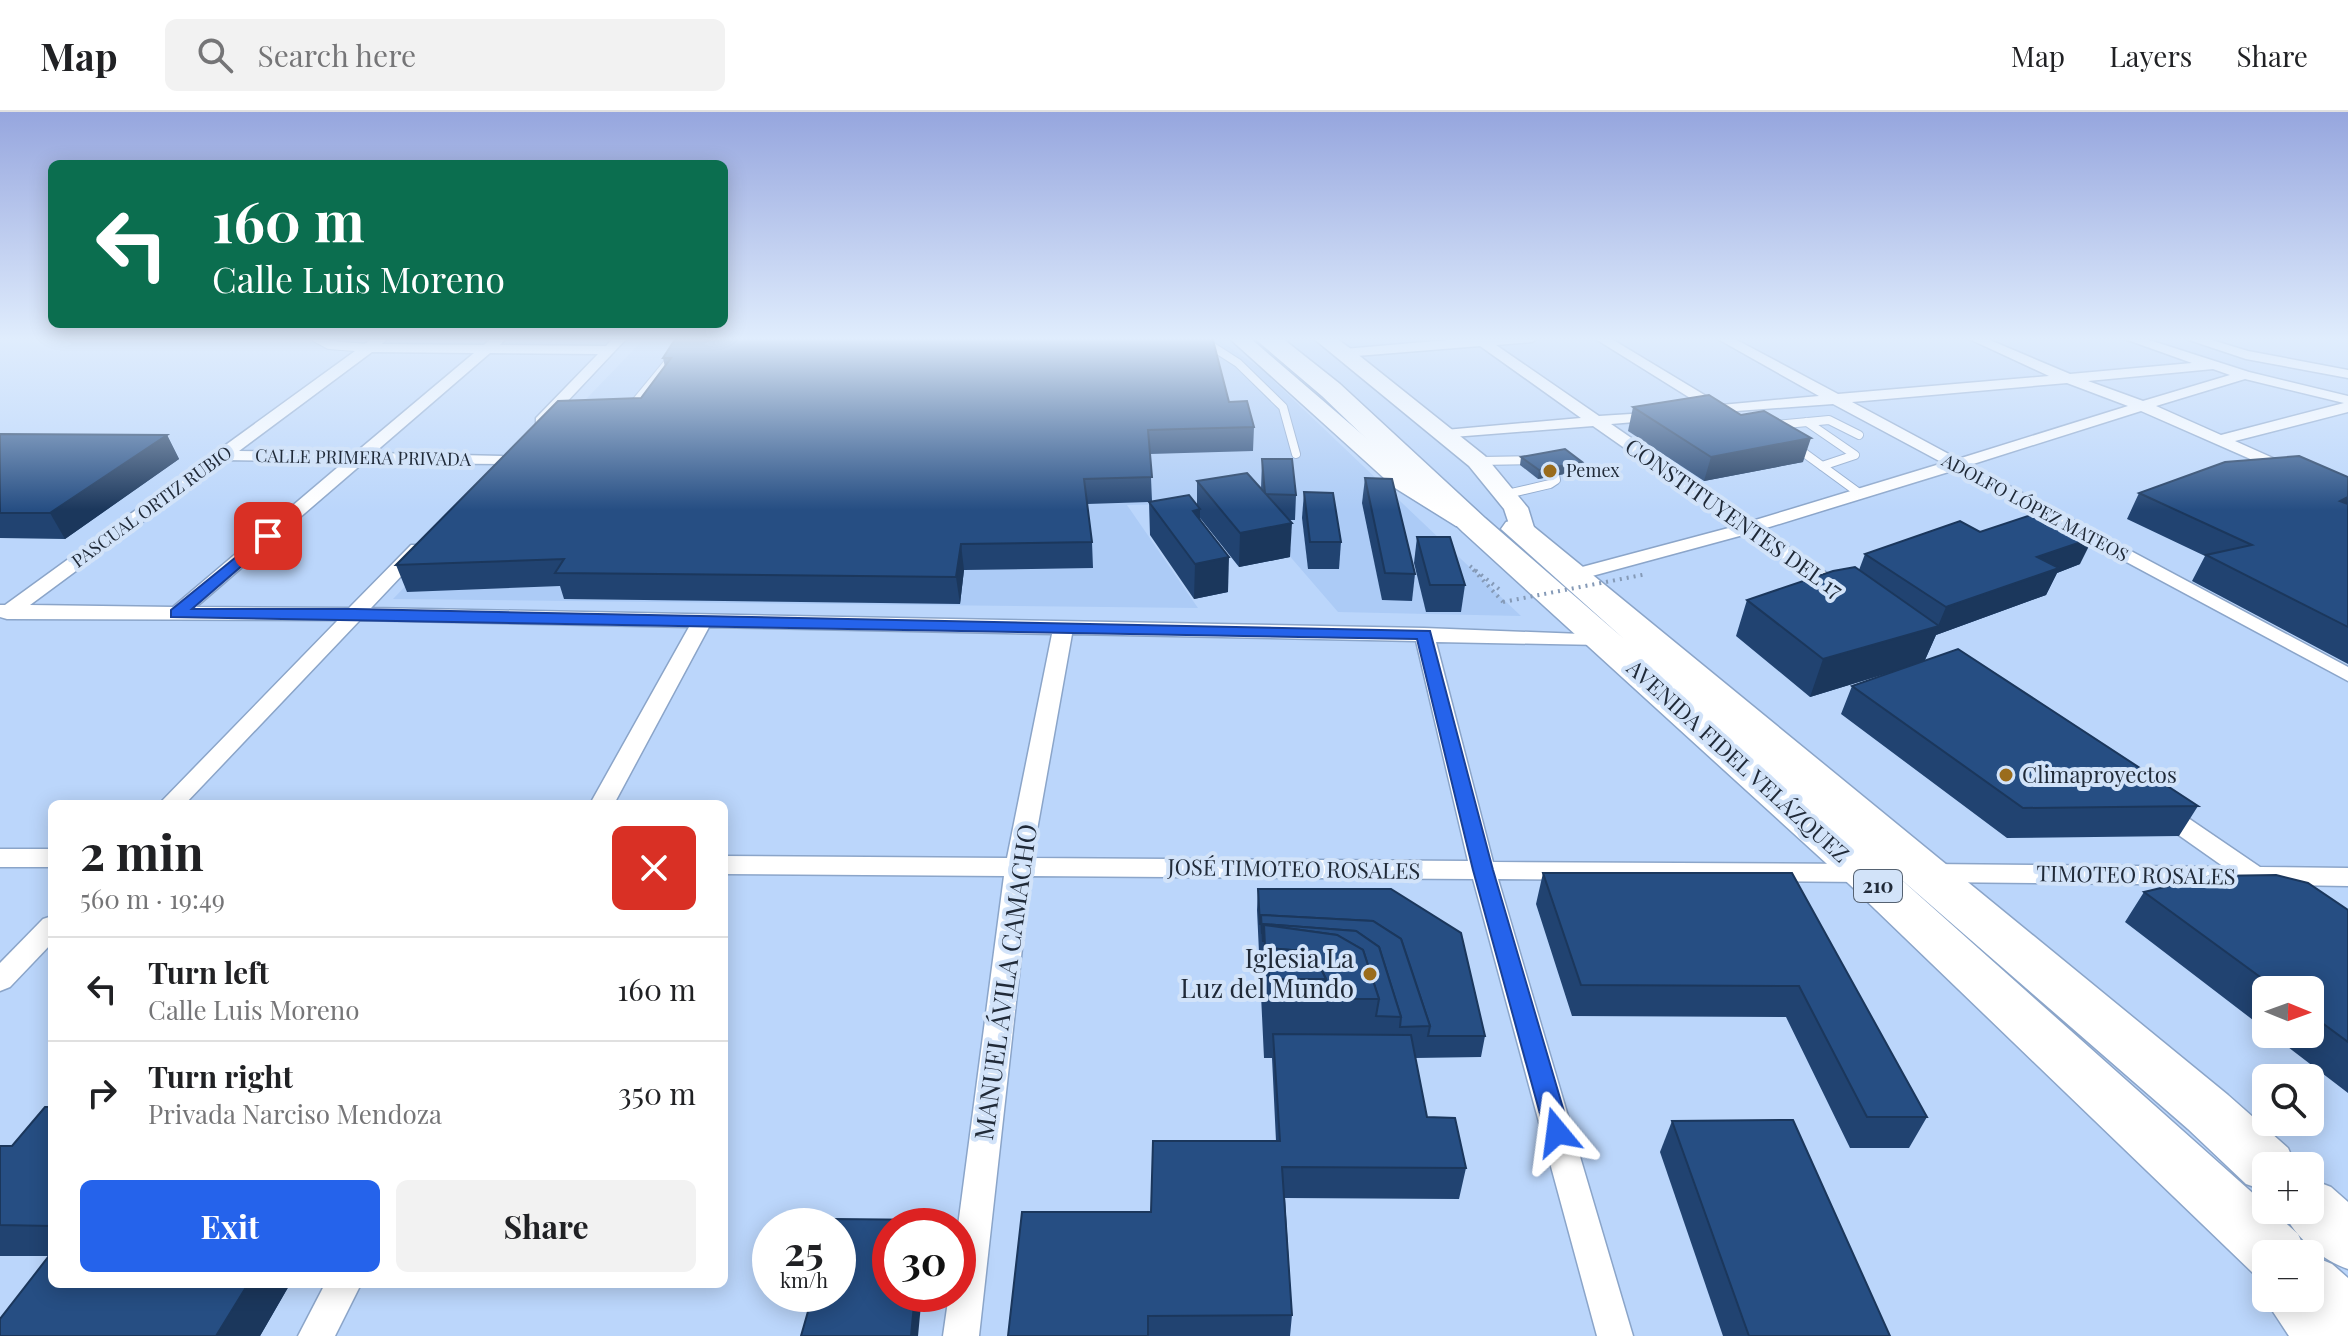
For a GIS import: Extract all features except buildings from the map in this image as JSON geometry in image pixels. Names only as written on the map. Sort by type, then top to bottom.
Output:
[{"type":"highway","name":"AVENIDA FIDEL VELÁZQUEZ","points":[[1338,395],[1400,441],[1515,514],[1574,575],[2252,1152]]},
{"type":"highway","name":"AVENIDA FIDEL VELÁZQUEZ","points":[[1365,395],[1400,441],[1474,525],[1865,873],[2261,1240]]},
{"type":"highway","points":[[2324,1219],[2348,1241]]},
{"type":"highway","points":[[2324,1298],[2348,1320]]},
{"type":"street","name":"PASCUAL ORTIZ RUBIO","points":[[3,613],[304,395]]},
{"type":"street","points":[[177,613],[433,395]]},
{"type":"street","points":[[481,483],[566,395]]},
{"type":"street","points":[[1303,395],[1404,483],[1474,525]]},
{"type":"street","points":[[1396,395],[1477,461],[1515,514]]},
{"type":"street","name":"CONSTITUYENTES DEL 17","points":[[1558,395],[1854,600]]},
{"type":"street","points":[[1695,395],[1718,409]]},
{"type":"street","name":"ADOLFO LÓPEZ MATEOS","points":[[1827,395],[2348,675]]},
{"type":"street","points":[[1445,435],[1888,395]]},
{"type":"street","points":[[2115,395],[2306,478]]},
{"type":"street","points":[[1574,575],[1750,529],[1951,463],[2175,395]]},
{"type":"street","points":[[2328,395],[2348,400]]},
{"type":"street","points":[[2221,440],[2348,407]]},
{"type":"street","name":"CALLE PRIMERA PRIVADA","points":[[223,455],[359,458],[513,450]]},
{"type":"street","points":[[175,800],[429,537]]},
{"type":"street","points":[[3,613],[355,614],[1601,639]]},
{"type":"street","points":[[604,800],[701,623]]},
{"type":"street","name":"MANUEL ÁVILA CAMACHO","points":[[961,1336],[1018,866],[1063,629]]},
{"type":"street","points":[[1424,634],[1483,870],[1615,1336]]},
{"type":"street","points":[[2139,796],[2290,900]]},
{"type":"street","points":[[0,858],[48,858]]},
{"type":"street","name":"JOSÉ TIMOTEO ROSALES","points":[[728,865],[1865,873]]},
{"type":"street","name":"TIMOTEO ROSALES","points":[[1924,873],[2348,877]]},
{"type":"street","points":[[0,980],[48,930]]},
{"type":"street","points":[[2208,1112],[2267,1152]]},
{"type":"street","points":[[2157,1144],[2252,1262]]},
{"type":"street","points":[[2324,1191],[2348,1207]]},
{"type":"street","points":[[316,1336],[342,1288]]},
{"type":"street","points":[[2292,1312],[2311,1336]]},
{"type":"lane","points":[[627,413],[641,395]]},
{"type":"lane","points":[[1271,395],[1283,407],[1296,454]]},
{"type":"lane","points":[[1859,435],[1835,421],[1776,425],[1773,429],[1859,493]]},
{"type":"lane","points":[[1806,422],[1855,455],[1822,466]]},
{"type":"lane","points":[[1477,461],[1526,458],[1538,462]]},
{"type":"lane","points":[[1515,514],[1556,480],[1555,475]]},
{"type":"path","points":[[1499,589],[1470,566],[1503,602],[1647,574]]},
{"type":"shaded area","points":[[590,395],[1288,395],[1521,616],[1338,612],[1244,503],[1127,505],[1198,608],[393,599]]},
{"type":"place","name":"Pemex","points":[[1550,471]]},
{"type":"place","name":"Climaproyectos","points":[[2006,775]]},
{"type":"place","name":"Iglesia La Luz del Mundo","points":[[1370,974]]},
{"type":"route","points":[[268,536],[177,613],[1424,634],[1483,870],[1557,1132]]}]
